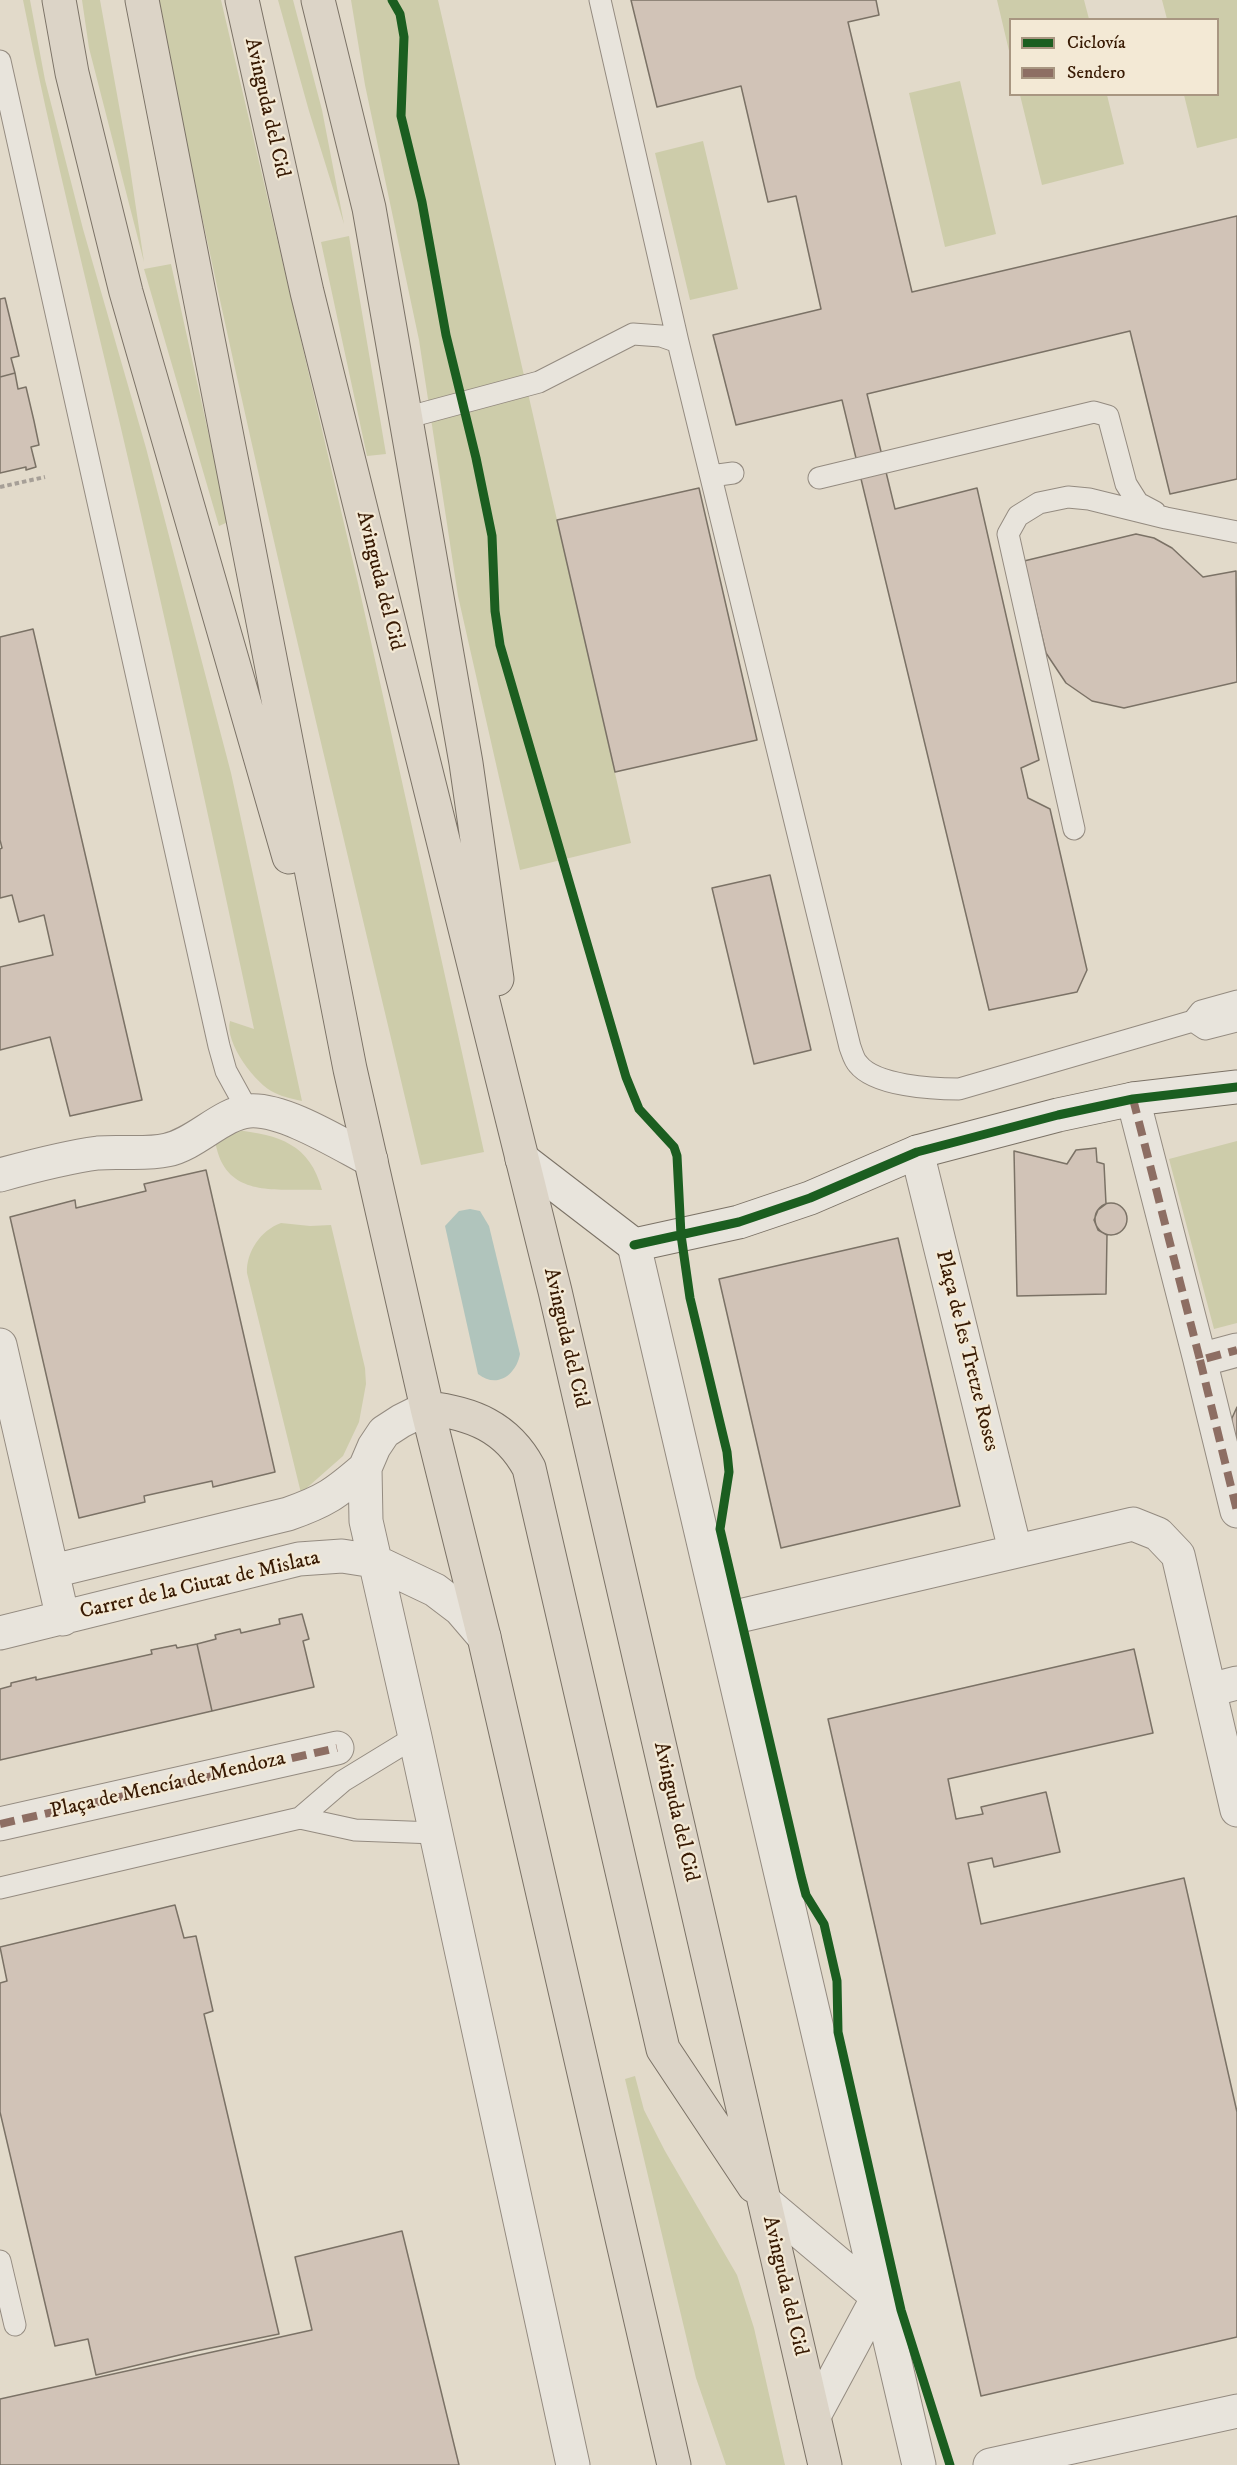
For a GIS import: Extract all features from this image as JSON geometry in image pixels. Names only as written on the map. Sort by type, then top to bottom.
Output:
[{"type":"main road","points":[[58,0],[72,73],[126,292],[350,1069]]},
{"type":"main road","points":[[142,0],[350,1069],[427,1408],[484,1637],[674,2465]]},
{"type":"main road","name":"Avinguda del Cid","points":[[242,0],[307,292],[555,1291],[825,2465]]},
{"type":"main road","name":"Avinguda del Cid","points":[[318,0],[369,208],[466,763],[522,1159]]},
{"type":"main road","points":[[427,1408],[456,1411],[491,1427],[520,1452],[529,1468],[663,2049],[765,2202]]},
{"type":"street","points":[[634,1245],[739,1222],[810,1198],[917,1152],[1058,1115],[1133,1099],[1237,1087]]},
{"type":"street","points":[[1133,1099],[1237,1511]]},
{"type":"street","points":[[0,1175],[98,1154],[167,1150],[185,1145],[216,1124],[248,1111],[272,1114],[308,1127],[371,1160]]},
{"type":"street","name":"Plaça de les Tretze Roses","points":[[917,1152],[1015,1550]]},
{"type":"street","points":[[522,1159],[634,1245],[919,2465]]},
{"type":"street","points":[[0,1345],[63,1618]]},
{"type":"street","points":[[1200,1360],[1237,1350]]},
{"type":"street","points":[[53,1571],[306,1508],[335,1494],[364,1468],[384,1432],[427,1408]]},
{"type":"street","points":[[364,1468],[366,1521],[374,1561],[415,1737],[573,2465]]},
{"type":"street","points":[[722,1620],[1133,1524],[1158,1534],[1178,1555],[1194,1622],[1224,1687],[1237,1810]]},
{"type":"street","name":"Carrer de la Ciutat de Mislata","points":[[0,1633],[298,1559],[342,1556],[374,1561],[435,1590],[460,1609],[484,1637]]},
{"type":"street","name":"Plaça de Mencía de Mendoza","points":[[0,1824],[337,1748]]},
{"type":"street","points":[[765,2202],[878,2297]]},
{"type":"street","points":[[814,2416],[878,2297]]},
{"type":"street","points":[[990,2465],[1237,2411]]},
{"type":"lane","points":[[600,0],[678,342],[850,1047],[857,1064],[869,1074],[884,1080],[939,1089],[959,1089],[1193,1022],[1201,1011],[1237,1001]]},
{"type":"lane","points":[[0,61],[219,1046],[226,1071],[248,1111]]},
{"type":"lane","points":[[405,418],[538,382],[633,334],[661,336],[678,342]]},
{"type":"lane","points":[[819,478],[1094,412],[1108,416],[1126,484],[1138,503],[1166,518]]},
{"type":"lane","points":[[1089,499],[1106,494],[1115,483],[1121,464]]},
{"type":"lane","points":[[711,476],[733,473]]},
{"type":"lane","points":[[1074,829],[1008,534],[1018,516],[1039,503],[1068,497],[1089,499],[1237,532]]},
{"type":"lane","points":[[1193,1022],[1205,1029],[1237,1021]]},
{"type":"lane","points":[[300,1818],[343,1781],[415,1737]]},
{"type":"lane","points":[[0,1888],[300,1818],[355,1830],[435,1833]]},
{"type":"lane","points":[[0,2260],[15,2325]]},
{"type":"path","points":[[0,487],[45,477]]},
{"type":"green space","points":[[23,0],[30,0],[45,80],[83,229],[146,448],[231,773],[302,1101],[275,1093],[259,1081],[243,1062],[229,1030],[230,1021],[254,1029],[172,650],[57,159]]},
{"type":"green space","points":[[82,0],[100,0],[129,161],[144,262],[89,48]]},
{"type":"green space","points":[[158,0],[221,0],[358,583],[484,1152],[421,1165],[218,292]]},
{"type":"green space","points":[[278,0],[293,0],[322,110],[344,224],[309,111]]},
{"type":"green space","points":[[351,0],[438,0],[631,843],[520,870],[458,596],[419,340],[365,85]]},
{"type":"green space","points":[[997,0],[1084,0],[1089,18],[1009,18],[1009,51]]},
{"type":"green space","points":[[1162,0],[1237,0],[1237,138],[1197,148],[1184,96],[1219,96],[1219,18],[1167,18]]},
{"type":"green space","points":[[960,81],[996,234],[945,247],[909,93]]},
{"type":"green space","points":[[1020,96],[1107,96],[1124,164],[1042,185]]},
{"type":"green space","points":[[703,141],[738,289],[690,300],[655,153]]},
{"type":"green space","points":[[349,236],[386,454],[367,456],[321,242]]},
{"type":"green space","points":[[171,264],[228,522],[219,526],[144,269]]},
{"type":"green space","points":[[236,1130],[266,1135],[291,1145],[310,1162],[322,1190],[270,1189],[241,1182],[229,1173],[220,1159],[215,1140]]},
{"type":"green space","points":[[1237,1141],[1237,1323],[1214,1329],[1169,1159]]},
{"type":"green space","points":[[281,1223],[310,1226],[331,1225],[365,1368],[366,1384],[359,1422],[343,1456],[301,1493],[247,1273],[249,1257],[256,1243],[267,1231]]},
{"type":"green space","points":[[635,2076],[644,2110],[665,2151],[737,2275],[754,2328],[785,2465],[726,2465],[696,2378],[625,2079]]},
{"type":"shaded area","points":[[470,1209],[480,1211],[489,1226],[520,1354],[510,1374],[499,1380],[485,1378],[478,1374],[445,1226],[459,1211]]},
{"type":"building","points":[[631,0],[876,0],[879,15],[848,22],[912,292],[1237,216],[1237,479],[1170,494],[1130,331],[867,394],[895,509],[977,488],[1039,760],[1021,768],[1028,798],[1050,809],[1087,970],[1077,992],[989,1010],[842,400],[736,425],[713,335],[821,309],[796,196],[768,202],[741,86],[657,107]]},
{"type":"building","points":[[5,298],[19,356],[11,358],[15,373],[0,377],[0,299]]},
{"type":"building","points":[[15,373],[18,389],[26,387],[34,421],[39,445],[31,447],[36,467],[0,473],[0,377]]},
{"type":"building","points":[[699,488],[757,740],[615,772],[557,520]]},
{"type":"building","points":[[1136,534],[1154,538],[1172,548],[1203,577],[1236,571],[1237,682],[1124,708],[1092,701],[1066,683],[1046,653],[1024,561]]},
{"type":"building","points":[[33,629],[142,1100],[70,1116],[50,1037],[0,1050],[0,967],[53,955],[44,915],[19,922],[12,895],[0,898],[0,849],[2,848],[0,840],[0,637]]},
{"type":"building","points":[[770,875],[811,1050],[754,1064],[712,888]]},
{"type":"building","points":[[1096,1148],[1097,1162],[1104,1164],[1106,1204],[1098,1210],[1094,1220],[1098,1230],[1107,1235],[1106,1294],[1017,1296],[1014,1151],[1067,1164],[1076,1150]]},
{"type":"building","points":[[206,1170],[275,1472],[213,1487],[212,1481],[144,1496],[145,1502],[79,1518],[10,1217],[75,1200],[76,1208],[146,1191],[144,1184]]},
{"type":"building","points":[[1111,1203],[1122,1208],[1127,1219],[1122,1230],[1111,1235],[1100,1230],[1095,1219],[1100,1208]]},
{"type":"building","points":[[898,1238],[960,1506],[781,1548],[719,1279]]},
{"type":"building","points":[[1237,1407],[1237,1464],[1230,1433],[1232,1418]]},
{"type":"building","points":[[302,1614],[309,1639],[303,1641],[314,1687],[212,1711],[197,1644],[216,1639],[215,1635],[240,1629],[241,1633],[280,1624],[279,1619]]},
{"type":"building","points":[[197,1644],[212,1711],[0,1760],[0,1689],[11,1686],[11,1683],[36,1677],[36,1680],[152,1654],[151,1650]]},
{"type":"building","points":[[1134,1649],[1153,1733],[948,1779],[956,1819],[983,1814],[981,1807],[1046,1792],[1060,1852],[994,1867],[992,1858],[968,1863],[981,1924],[1184,1878],[1237,2112],[1237,2337],[981,2396],[828,1719]]},
{"type":"building","points":[[175,1905],[184,1938],[196,1936],[213,2011],[204,2014],[279,2334],[96,2375],[88,2339],[55,2346],[0,2112],[0,1983],[7,1981],[0,1947]]},
{"type":"building","points":[[402,2231],[459,2465],[0,2465],[0,2399],[312,2330],[295,2257]]},
{"type":"marked path","points":[[1133,1099],[1200,1360],[1237,1350]]},
{"type":"marked path","points":[[1200,1360],[1237,1511]]},
{"type":"marked path","points":[[0,1824],[337,1748]]},
{"type":"cycle path","points":[[392,0],[400,14],[404,37],[401,116],[422,202],[446,335],[476,458],[492,536],[495,611],[500,645],[626,1077],[639,1109],[674,1147],[677,1156],[681,1235],[690,1298],[727,1452],[729,1472],[720,1529],[806,1895],[824,1924],[837,1981],[838,2032],[901,2310],[950,2465]]},
{"type":"cycle path","points":[[634,1245],[739,1222],[810,1198],[917,1152],[1058,1115],[1133,1099],[1237,1087]]}]
